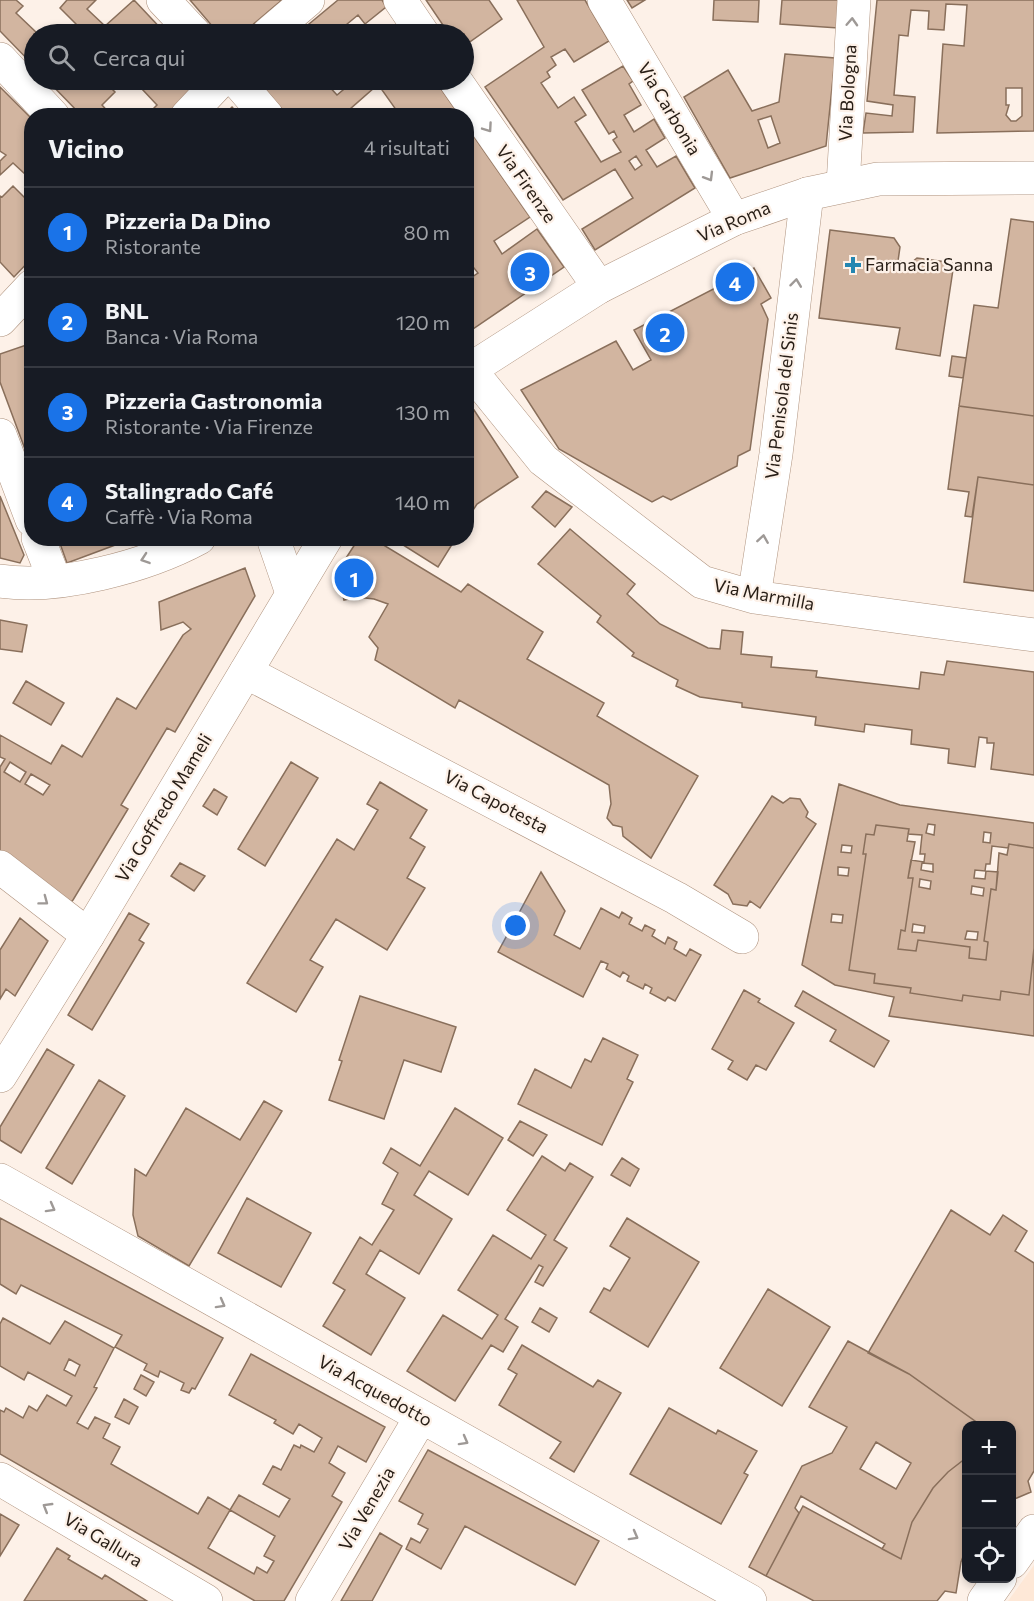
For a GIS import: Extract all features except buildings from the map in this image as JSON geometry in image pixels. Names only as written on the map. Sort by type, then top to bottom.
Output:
[{"type":"street","points":[[163,0],[186,24]]},
{"type":"street","points":[[280,24],[308,0]]},
{"type":"street","points":[[400,0],[416,24]]},
{"type":"street","name":"Via Carbonia","points":[[604,0],[734,219]]},
{"type":"street","name":"Via Bologna","points":[[843,185],[854,0]]},
{"type":"street","points":[[0,59],[24,85]]},
{"type":"street","points":[[29,90],[46,108]]},
{"type":"street","points":[[195,108],[212,90]]},
{"type":"street","points":[[245,90],[260,108]]},
{"type":"street","name":"Via Firenze","points":[[461,90],[474,108]]},
{"type":"street","name":"Via Firenze","points":[[474,109],[599,287]]},
{"type":"street","name":"Via Roma","points":[[474,364],[599,287],[734,219],[807,194],[878,179],[1034,178]]},
{"type":"street","name":"Via Penisola del Sinis","points":[[754,597],[776,454],[807,194]]},
{"type":"street","name":"Via Marmilla","points":[[474,375],[543,460],[702,582],[754,597],[1034,635]]},
{"type":"street","points":[[0,435],[24,499]]},
{"type":"street","points":[[41,546],[55,581]]},
{"type":"street","points":[[0,581],[16,583],[86,578],[178,546]]},
{"type":"street","points":[[276,546],[292,593]]},
{"type":"street","name":"Via Goffredo Mameli","points":[[0,1076],[88,935],[321,546]]},
{"type":"street","name":"Via Capotesta","points":[[246,672],[676,897],[742,937]]},
{"type":"street","points":[[0,867],[88,935]]},
{"type":"street","name":"Via Acquedotto","points":[[0,1180],[750,1601]]},
{"type":"street","name":"Via Venezia","points":[[312,1601],[421,1417]]},
{"type":"street","name":"Via Gallura","points":[[0,1479],[206,1601]]},
{"type":"street","points":[[1016,1555],[1034,1531]]},
{"type":"street","points":[[984,1601],[997,1583]]},
{"type":"shaded area","points":[[1034,1565],[1034,1601],[1008,1601]]},
{"type":"place","name":"Farmacia Sanna","points":[[853,265]]},
{"type":"place","name":"Pizzeria Gastronomia","points":[[530,272]]},
{"type":"place","name":"Stalingrado Café","points":[[735,282]]},
{"type":"place","name":"BNL","points":[[665,333]]},
{"type":"place","name":"Pizzeria Da Dino","points":[[354,578]]}]
